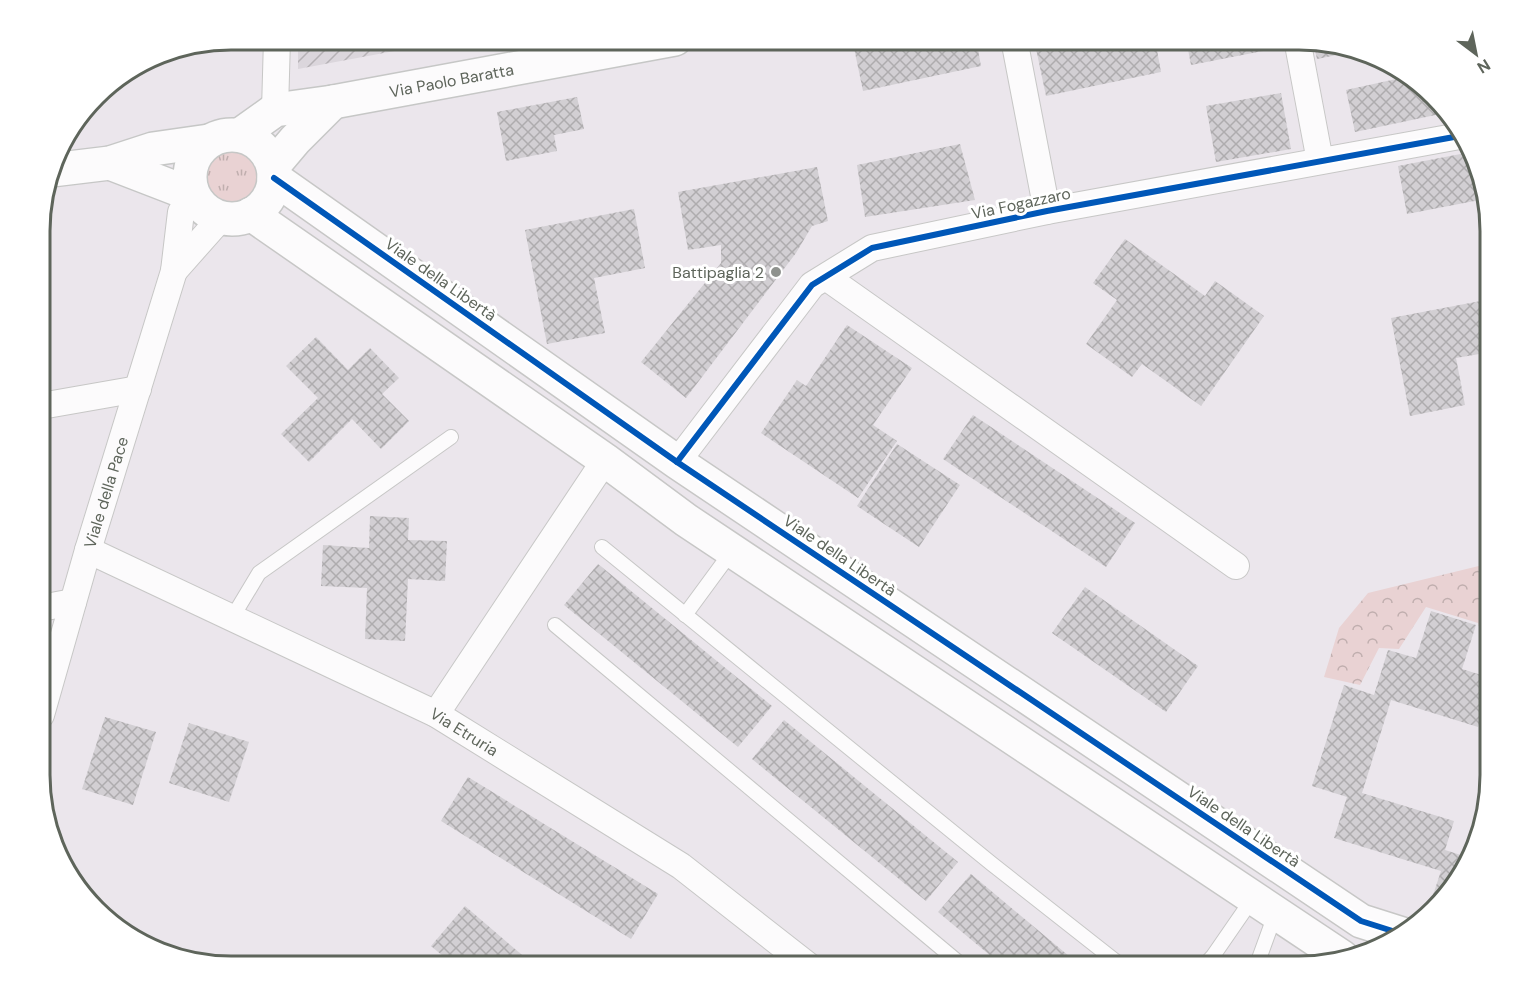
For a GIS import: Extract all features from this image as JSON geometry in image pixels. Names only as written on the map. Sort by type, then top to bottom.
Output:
[{"type":"street","points":[[275,110],[277,49]]},
{"type":"street","name":"Via Paolo Baratta","points":[[60,169],[110,163],[139,152],[225,138],[275,110],[333,102],[586,49]]},
{"type":"street","points":[[1016,49],[1047,211]]},
{"type":"street","points":[[1299,49],[1320,161]]},
{"type":"street","points":[[274,172],[295,140],[333,102]]},
{"type":"street","name":"Via Fogazzaro","points":[[677,462],[812,285],[872,248],[1047,211],[1454,137]]},
{"type":"street","points":[[236,216],[268,200],[272,190],[274,172],[268,155],[252,139],[225,138],[200,149],[189,171],[193,195],[210,213],[236,216],[605,460],[686,520],[1335,953]]},
{"type":"street","name":"Via Paolo Baratta","points":[[110,163],[193,195]]},
{"type":"street","name":"Viale della Libertà","points":[[274,172],[677,462],[1361,921],[1392,931]]},
{"type":"street","name":"Viale della Pace","points":[[50,683],[88,550],[174,271],[181,212],[193,195]]},
{"type":"street","name":"Viale della Pace","points":[[174,271],[236,216]]},
{"type":"street","points":[[826,277],[1236,566]]},
{"type":"street","points":[[50,404],[138,389]]},
{"type":"street","points":[[436,714],[605,460]]},
{"type":"street","name":"Via Etruria","points":[[88,550],[436,714],[681,866],[797,956]]},
{"type":"street","points":[[50,606],[73,602]]},
{"type":"lane","points":[[232,618],[259,573],[451,437]]},
{"type":"lane","points":[[602,547],[992,864],[1109,956]]},
{"type":"lane","points":[[685,615],[733,551]]},
{"type":"lane","points":[[555,625],[951,956]]},
{"type":"lane","points":[[1213,956],[1265,905]]},
{"type":"lane","points":[[1258,956],[1265,905]]},
{"type":"shaded area","points":[[298,49],[405,49],[298,69]]},
{"type":"green space","points":[[227,151],[237,151],[246,155],[254,163],[258,177],[254,191],[246,199],[237,203],[227,203],[218,199],[210,191],[206,182],[206,172],[210,163],[218,155]]},
{"type":"green space","points":[[1480,566],[1480,629],[1478,623],[1426,607],[1399,649],[1379,648],[1360,685],[1324,677],[1339,628],[1368,593]]},
{"type":"building","points":[[854,49],[978,49],[981,66],[863,91]]},
{"type":"building","points":[[1036,49],[1157,49],[1161,72],[1046,96]]},
{"type":"building","points":[[1188,49],[1274,49],[1191,65]]},
{"type":"building","points":[[1315,50],[1339,55],[1317,59]]},
{"type":"building","points":[[1398,79],[1419,95],[1438,115],[1355,132],[1346,90]]},
{"type":"building","points":[[1281,93],[1291,149],[1216,162],[1206,106]]},
{"type":"building","points":[[577,97],[584,129],[554,135],[557,151],[506,161],[497,112]]},
{"type":"building","points":[[960,144],[975,200],[865,217],[857,165]]},
{"type":"building","points":[[1463,154],[1471,173],[1478,200],[1407,214],[1398,166]]},
{"type":"building","points":[[817,167],[828,221],[812,226],[796,253],[686,398],[641,362],[721,263],[721,245],[688,250],[678,192]]},
{"type":"building","points":[[634,209],[645,268],[594,278],[605,333],[547,344],[525,230]]},
{"type":"building","points":[[1125,239],[1205,296],[1215,281],[1264,316],[1201,406],[1142,364],[1132,377],[1086,344],[1117,300],[1093,283]]},
{"type":"building","points":[[1480,301],[1480,354],[1456,358],[1465,405],[1410,416],[1391,318]]},
{"type":"building","points":[[847,325],[912,368],[873,425],[897,441],[858,498],[761,433],[797,380],[806,386]]},
{"type":"building","points":[[316,337],[348,370],[370,348],[399,378],[382,394],[409,421],[381,449],[352,419],[309,462],[281,434],[318,398],[286,366]]},
{"type":"building","points":[[973,415],[1135,523],[1106,567],[943,459]]},
{"type":"building","points":[[897,444],[960,485],[919,547],[857,506]]},
{"type":"building","points":[[370,516],[409,518],[408,540],[447,541],[445,581],[408,579],[405,641],[365,639],[367,588],[321,586],[323,545],[369,548]]},
{"type":"building","points":[[598,564],[772,706],[738,747],[564,605]]},
{"type":"building","points":[[1085,587],[1198,666],[1166,712],[1052,633]]},
{"type":"building","points":[[1431,611],[1476,625],[1462,669],[1480,675],[1478,727],[1391,700],[1362,793],[1454,821],[1445,850],[1462,855],[1450,876],[1432,898],[1441,871],[1334,838],[1347,797],[1312,786],[1344,685],[1374,695],[1388,650],[1416,658]]},
{"type":"building","points":[[105,717],[156,732],[133,805],[82,789]]},
{"type":"building","points":[[784,720],[958,862],[926,901],[752,759]]},
{"type":"building","points":[[189,723],[249,742],[229,802],[169,783]]},
{"type":"building","points":[[468,777],[658,894],[631,939],[441,821]]},
{"type":"building","points":[[971,874],[1069,956],[991,956],[938,912]]},
{"type":"building","points":[[465,906],[524,957],[444,957],[431,946]]},
{"type":"cycle path","points":[[677,462],[812,285],[872,248],[1047,211],[1454,137]]},
{"type":"cycle path","points":[[274,178],[677,462],[1361,921],[1392,931]]},
{"type":"place","name":"Battipaglia 2","points":[[776,272]]}]
